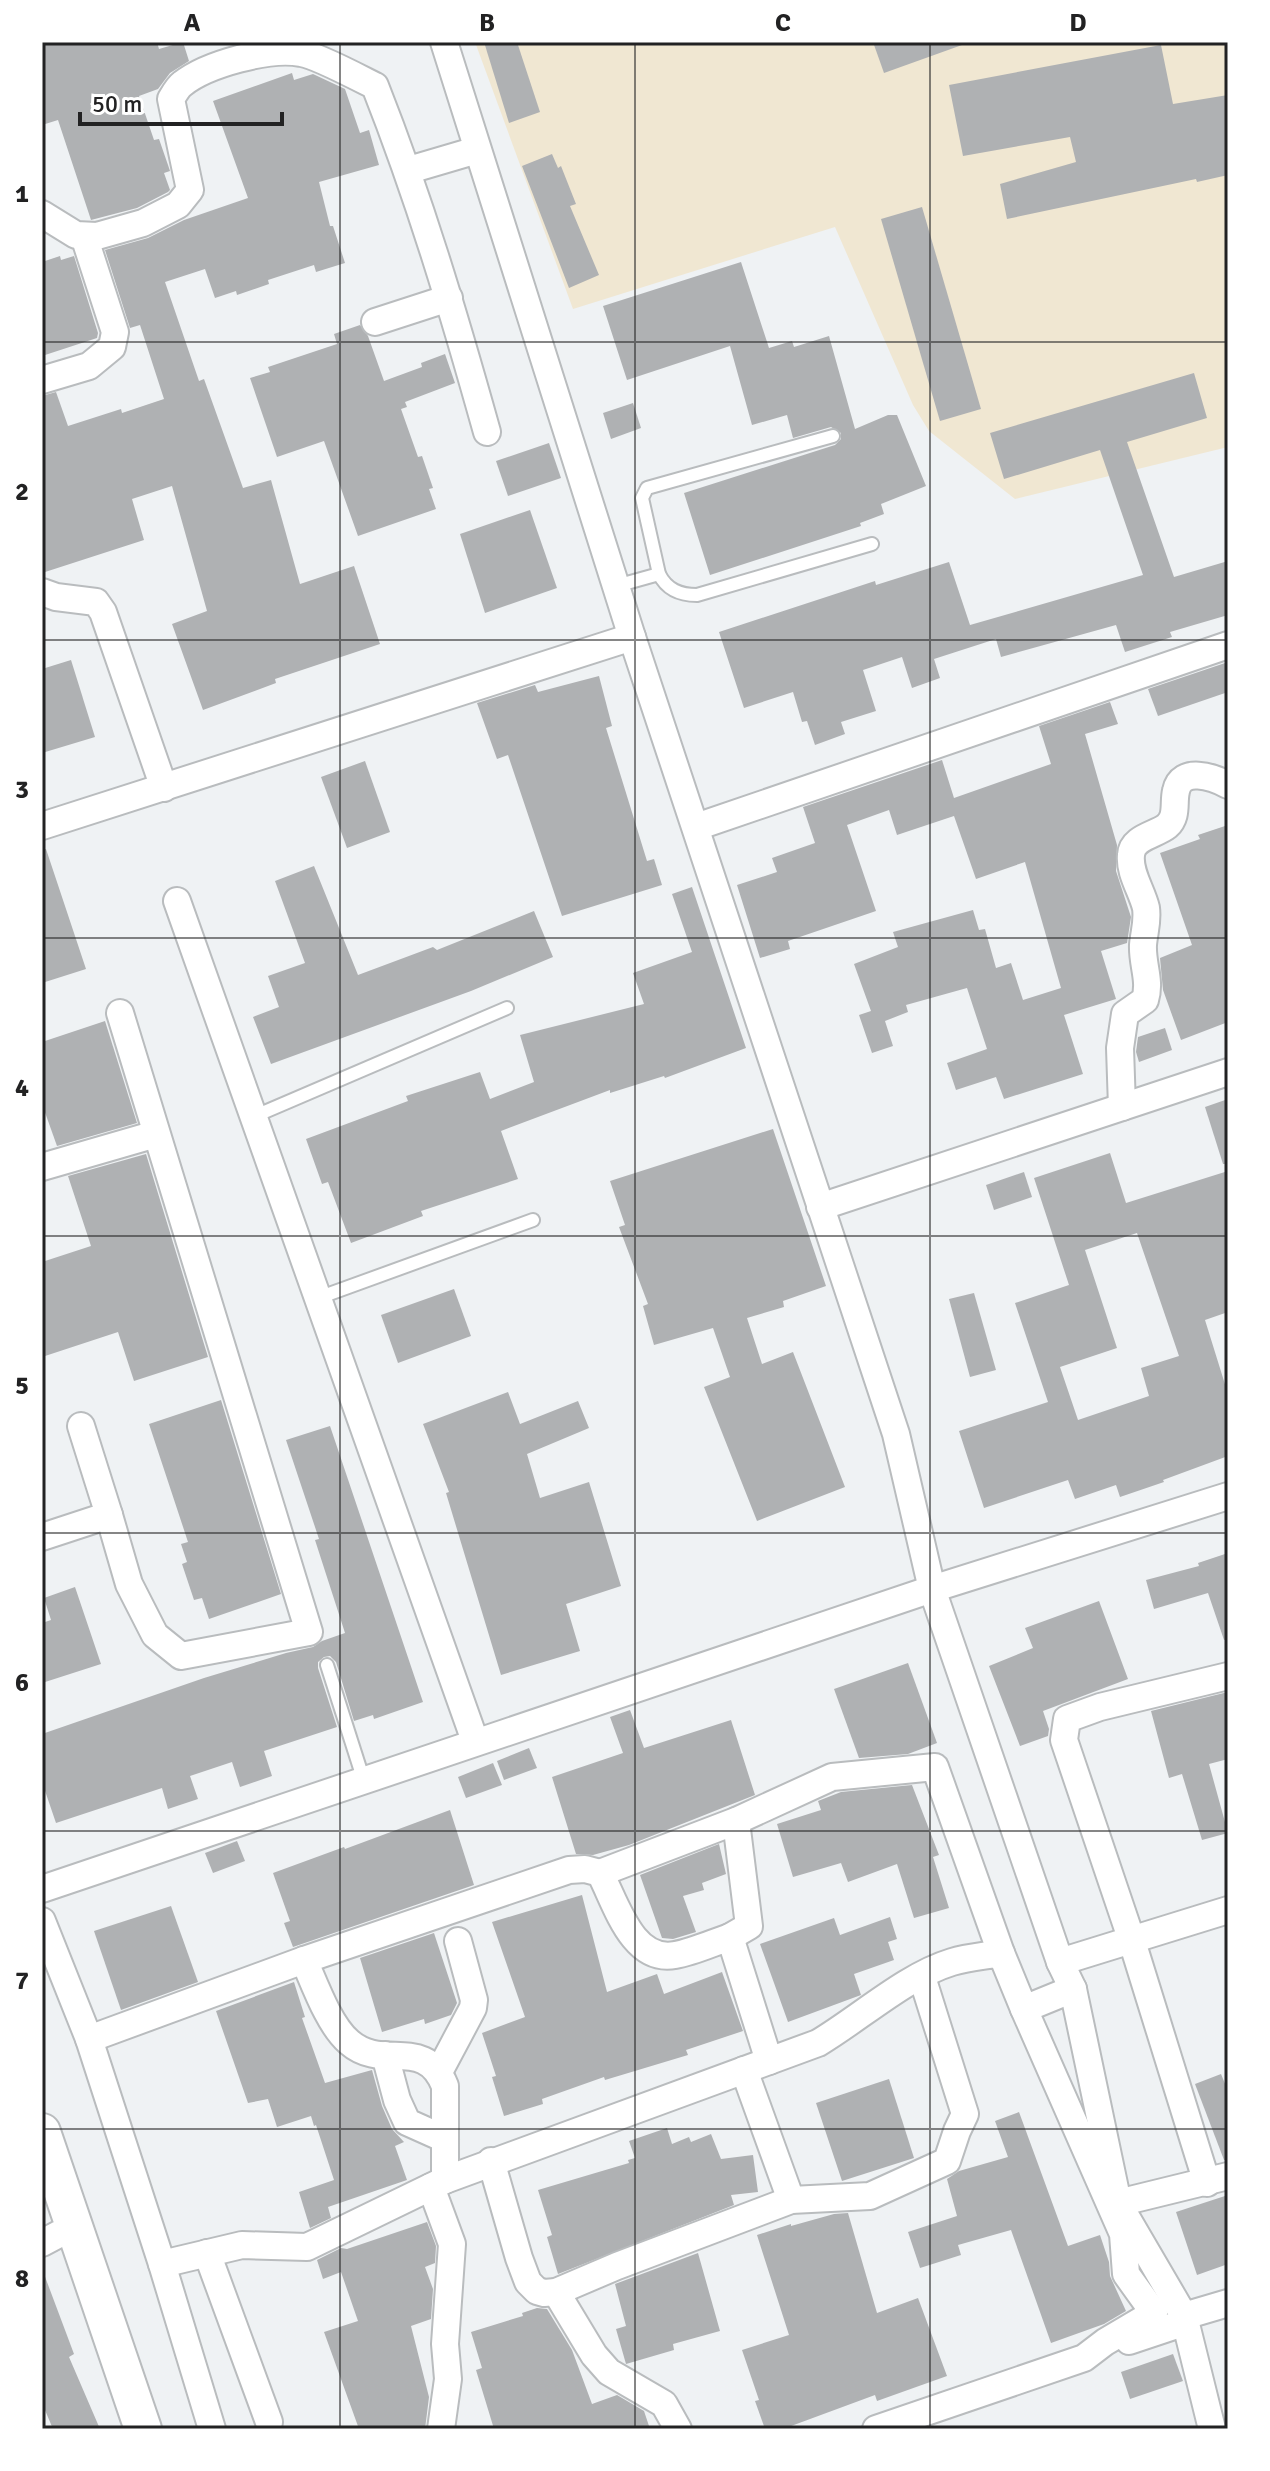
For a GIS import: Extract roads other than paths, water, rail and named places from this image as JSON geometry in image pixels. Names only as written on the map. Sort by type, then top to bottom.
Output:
[{"type":"street","points":[[444,42],[632,637],[896,1434],[932,1589],[1060,1962],[1073,1989],[1118,2203],[1184,2316],[1212,2429]]},
{"type":"street","points":[[42,214],[76,235],[97,236],[143,223],[178,205],[190,190],[171,99],[181,84],[227,60],[304,53],[375,86],[409,170],[487,432]]},
{"type":"street","points":[[409,170],[477,150]]},
{"type":"street","points":[[42,380],[89,366],[112,347],[115,332],[84,236]]},
{"type":"street","points":[[375,322],[449,298]]},
{"type":"street","points":[[42,592],[96,602],[103,612],[164,788]]},
{"type":"street","points":[[42,826],[632,637]]},
{"type":"street","points":[[696,827],[1228,645]]},
{"type":"street","points":[[1122,1107],[1121,1029],[1125,1014],[1145,1000],[1149,987],[1143,945],[1147,928],[1146,910],[1130,852],[1136,843],[1165,828],[1172,820],[1176,789],[1181,781],[1189,776],[1202,775],[1228,785]]},
{"type":"street","points":[[177,901],[475,1741]]},
{"type":"street","points":[[81,1426],[129,1584],[155,1635],[181,1656],[309,1632],[120,1013]]},
{"type":"street","points":[[820,1207],[1228,1072]]},
{"type":"street","points":[[42,1167],[156,1134]]},
{"type":"street","points":[[42,1889],[932,1589],[1228,1496]]},
{"type":"street","points":[[42,1537],[109,1515]]},
{"type":"street","points":[[1118,2203],[1217,2180],[1064,1740],[1067,1719],[1100,1707],[1228,1676]]},
{"type":"street","points":[[89,2039],[304,1960],[569,1870],[585,1869],[600,1873],[736,1821],[832,1777],[935,1767],[1001,1953],[1123,2234],[1126,2274],[1154,2313],[1084,2358],[876,2429]]},
{"type":"street","points":[[600,1873],[636,1943],[657,1956],[675,1955],[730,1937],[749,1926],[736,1821]]},
{"type":"street","points":[[1060,1962],[1228,1910]]},
{"type":"street","points":[[42,1921],[89,2039],[212,2429]]},
{"type":"street","points":[[730,1937],[769,2061]]},
{"type":"street","points":[[439,2072],[473,2008],[471,1982],[458,1941]]},
{"type":"street","points":[[162,2264],[242,2245],[307,2247],[438,2183],[491,2161],[818,2043],[849,2025],[900,1987],[951,1962],[1001,1953]]},
{"type":"street","points":[[304,1960],[326,2008],[348,2041],[367,2053],[417,2058],[432,2063],[445,2086],[445,2139],[438,2183],[452,2244],[445,2344],[448,2379],[441,2429]]},
{"type":"street","points":[[491,2161],[519,2258],[528,2282],[537,2291],[556,2292],[791,2200],[870,2196],[947,2161],[965,2114],[922,1977]]},
{"type":"street","points":[[1024,2009],[1073,1989]]},
{"type":"street","points":[[385,2055],[397,2100],[407,2122],[445,2139]]},
{"type":"street","points":[[744,2070],[791,2200]]},
{"type":"street","points":[[42,2132],[143,2429]]},
{"type":"street","points":[[42,2188],[51,2239],[125,2429]]},
{"type":"street","points":[[207,2253],[269,2422]]},
{"type":"street","points":[[556,2292],[601,2364],[609,2372],[664,2404],[678,2429]]},
{"type":"street","points":[[1088,2354],[1177,2325],[1184,2316],[1228,2303]]},
{"type":"lane","points":[[833,436],[647,488],[642,498],[659,574],[664,585],[673,590],[697,595],[872,544]]},
{"type":"lane","points":[[616,586],[659,574]]},
{"type":"lane","points":[[255,1116],[507,1008]]},
{"type":"lane","points":[[318,1298],[533,1220]]},
{"type":"lane","points":[[327,1665],[364,1781]]}]
